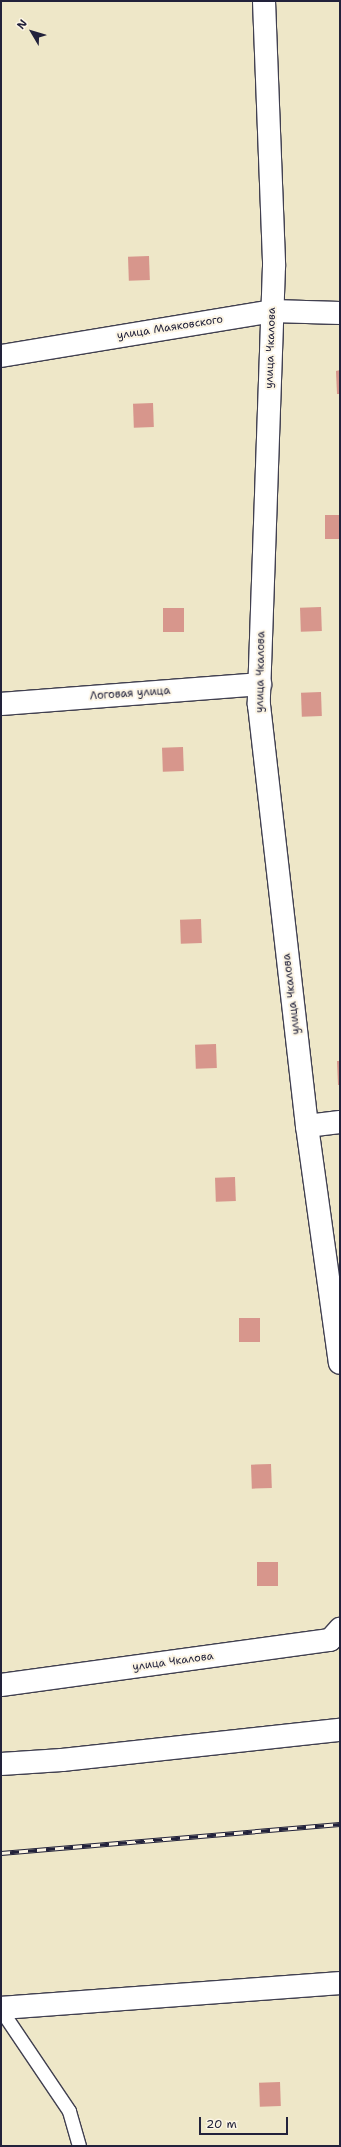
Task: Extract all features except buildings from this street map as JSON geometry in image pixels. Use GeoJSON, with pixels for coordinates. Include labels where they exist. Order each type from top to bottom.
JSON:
{"type":"FeatureCollection","features":[{"type":"Feature","properties":{"kind":"street","name":"улица Чкалова"},"geometry":{"type":"LineString","coordinates":[[264,1],[274,266],[259,705],[307,1126],[340,1363]]}},
{"type":"Feature","properties":{"kind":"street","name":"улица Маяковского"},"geometry":{"type":"LineString","coordinates":[[1,356],[272,311],[340,313]]}},
{"type":"Feature","properties":{"kind":"street","name":"Логовая улица"},"geometry":{"type":"LineString","coordinates":[[1,704],[260,684]]}},
{"type":"Feature","properties":{"kind":"street"},"geometry":{"type":"LineString","coordinates":[[307,1126],[340,1122]]}},
{"type":"Feature","properties":{"kind":"street","name":"улица Чкалова"},"geometry":{"type":"LineString","coordinates":[[1,1685],[330,1640],[340,1630]]}},
{"type":"Feature","properties":{"kind":"street"},"geometry":{"type":"LineString","coordinates":[[1,1764],[62,1760],[340,1730]]}},
{"type":"Feature","properties":{"kind":"street"},"geometry":{"type":"LineString","coordinates":[[1,2009],[340,1984]]}},
{"type":"Feature","properties":{"kind":"lane"},"geometry":{"type":"LineString","coordinates":[[1,2009],[69,2111],[79,2146]]}},
{"type":"Feature","properties":{"kind":"railway"},"geometry":{"type":"LineString","coordinates":[[1,1853],[340,1824]]}}]}
